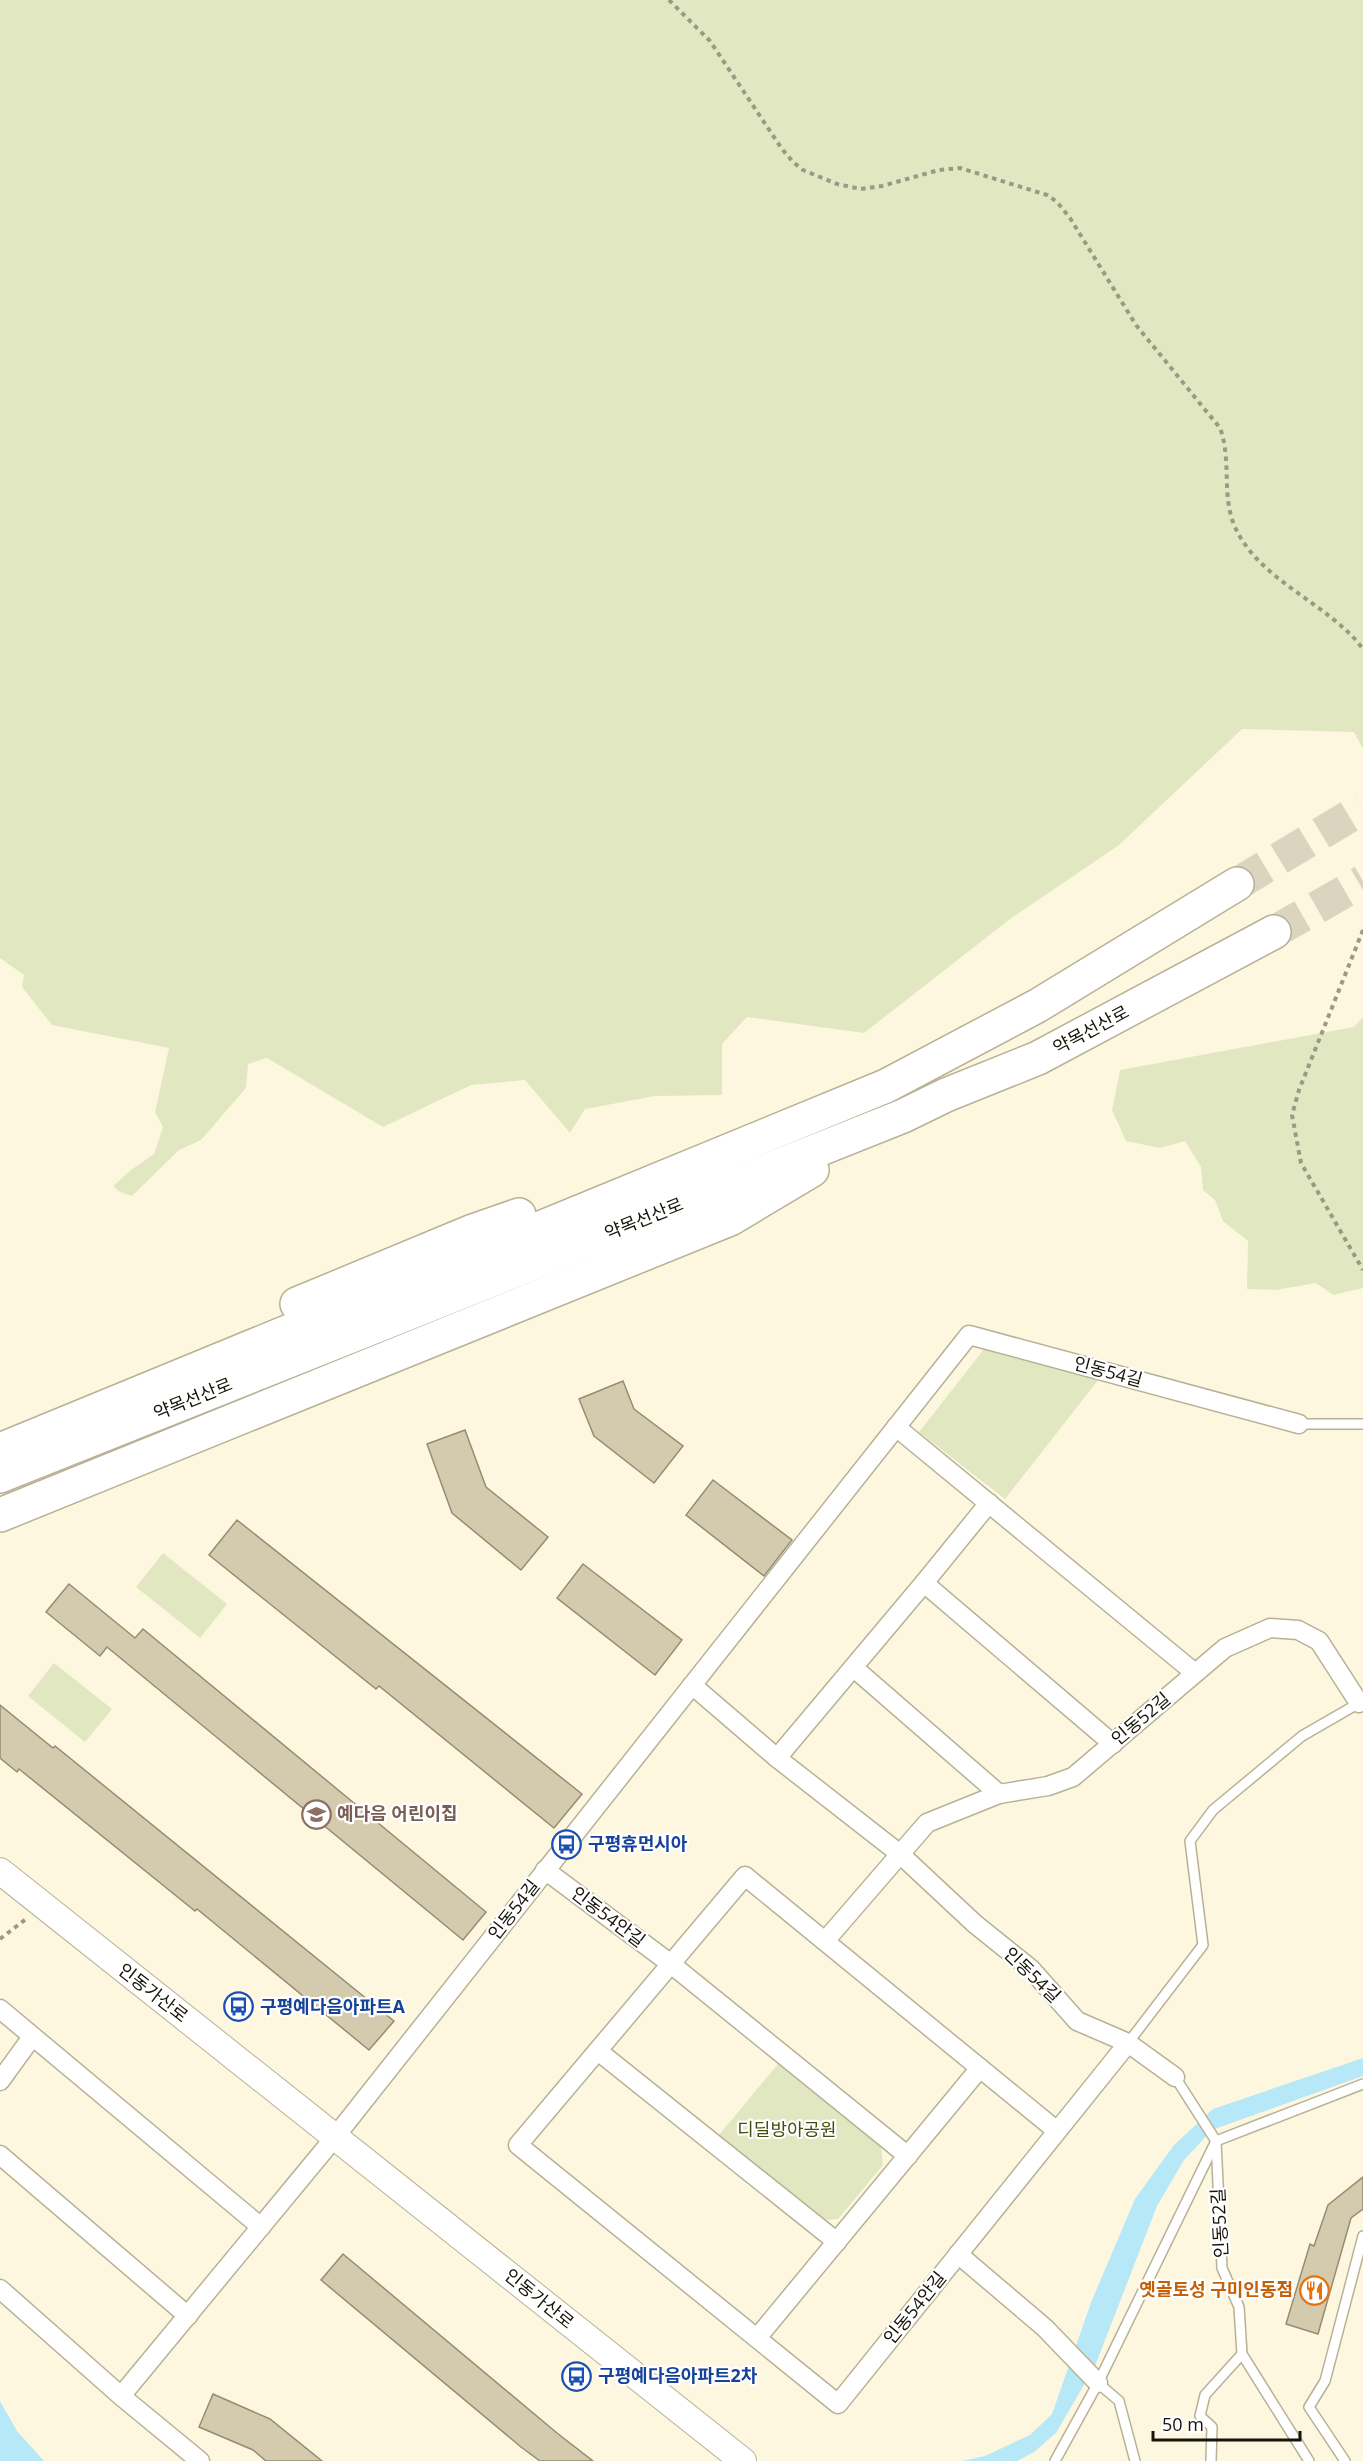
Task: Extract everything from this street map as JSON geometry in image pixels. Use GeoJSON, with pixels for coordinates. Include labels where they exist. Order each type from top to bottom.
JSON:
{"type":"FeatureCollection","features":[{"type":"Feature","properties":{"kind":"highway","name":"약목선산로"},"geometry":{"type":"LineString","coordinates":[[0,1476],[104,1421],[886,1086],[1037,1006],[1237,884]]}},
{"type":"Feature","properties":{"kind":"highway","name":"약목선산로"},"geometry":{"type":"LineString","coordinates":[[0,1450],[104,1421],[903,1116],[946,1095],[1038,1058],[1274,932]]}},
{"type":"Feature","properties":{"kind":"highway"},"geometry":{"type":"LineString","coordinates":[[0,1426],[473,1231],[886,1086]]}},
{"type":"Feature","properties":{"kind":"highway"},"geometry":{"type":"LineString","coordinates":[[0,1515],[730,1219],[903,1116]]}},
{"type":"Feature","properties":{"kind":"main road","name":"인동가산로"},"geometry":{"type":"LineString","coordinates":[[0,1871],[743,2461]]}},
{"type":"Feature","properties":{"kind":"street","name":"인동54길"},"geometry":{"type":"LineString","coordinates":[[335,2136],[969,1335],[1299,1424]]}},
{"type":"Feature","properties":{"kind":"street"},"geometry":{"type":"LineString","coordinates":[[896,1427],[1195,1673]]}},
{"type":"Feature","properties":{"kind":"street"},"geometry":{"type":"LineString","coordinates":[[777,1758],[854,1668],[988,1503]]}},
{"type":"Feature","properties":{"kind":"street"},"geometry":{"type":"LineString","coordinates":[[924,1583],[1113,1744]]}},
{"type":"Feature","properties":{"kind":"street","name":"인동52길"},"geometry":{"type":"LineString","coordinates":[[900,1854],[927,1822],[999,1794],[1048,1785],[1074,1777],[1225,1647],[1270,1628],[1298,1630],[1319,1641],[1361,1704]]}},
{"type":"Feature","properties":{"kind":"street"},"geometry":{"type":"LineString","coordinates":[[854,1668],[999,1794]]}},
{"type":"Feature","properties":{"kind":"street","name":"인동54길"},"geometry":{"type":"LineString","coordinates":[[692,1684],[777,1758],[900,1854],[975,1924],[1031,1969],[1077,2021],[1128,2043],[1175,2077]]}},
{"type":"Feature","properties":{"kind":"street"},"geometry":{"type":"LineString","coordinates":[[825,1941],[900,1854]]}},
{"type":"Feature","properties":{"kind":"street","name":"인동54안길"},"geometry":{"type":"LineString","coordinates":[[545,1870],[670,1964],[908,2156]]}},
{"type":"Feature","properties":{"kind":"street","name":"인동54안길"},"geometry":{"type":"LineString","coordinates":[[1057,2132],[745,1876],[518,2145],[838,2404],[958,2254],[1057,2132],[1128,2043]]}},
{"type":"Feature","properties":{"kind":"street"},"geometry":{"type":"LineString","coordinates":[[0,2009],[261,2227]]}},
{"type":"Feature","properties":{"kind":"street"},"geometry":{"type":"LineString","coordinates":[[0,2080],[32,2037]]}},
{"type":"Feature","properties":{"kind":"street"},"geometry":{"type":"LineString","coordinates":[[598,2051],[837,2242]]}},
{"type":"Feature","properties":{"kind":"street"},"geometry":{"type":"LineString","coordinates":[[757,2338],[980,2068]]}},
{"type":"Feature","properties":{"kind":"street"},"geometry":{"type":"LineString","coordinates":[[121,2396],[335,2136]]}},
{"type":"Feature","properties":{"kind":"street"},"geometry":{"type":"LineString","coordinates":[[0,2155],[188,2316]]}},
{"type":"Feature","properties":{"kind":"street"},"geometry":{"type":"LineString","coordinates":[[958,2254],[1045,2328],[1098,2383]]}},
{"type":"Feature","properties":{"kind":"street"},"geometry":{"type":"LineString","coordinates":[[0,2289],[121,2396],[200,2461]]}},
{"type":"Feature","properties":{"kind":"lane","name":"인동54길"},"geometry":{"type":"LineString","coordinates":[[1299,1424],[1363,1424]]}},
{"type":"Feature","properties":{"kind":"lane","name":"인동52길"},"geometry":{"type":"LineString","coordinates":[[1128,2043],[1203,1945],[1190,1841],[1213,1810],[1302,1736],[1361,1704]]}},
{"type":"Feature","properties":{"kind":"lane"},"geometry":{"type":"LineString","coordinates":[[1175,2077],[1216,2141],[1363,2084]]}},
{"type":"Feature","properties":{"kind":"lane","name":"인동52길"},"geometry":{"type":"LineString","coordinates":[[1216,2141],[1222,2268],[1239,2307],[1242,2354],[1309,2461]]}},
{"type":"Feature","properties":{"kind":"lane","name":"인동52길"},"geometry":{"type":"LineString","coordinates":[[1055,2461],[1098,2383],[1216,2141]]}},
{"type":"Feature","properties":{"kind":"lane"},"geometry":{"type":"LineString","coordinates":[[1345,2461],[1309,2407],[1325,2381],[1363,2236]]}},
{"type":"Feature","properties":{"kind":"lane"},"geometry":{"type":"LineString","coordinates":[[1211,2461],[1212,2427],[1200,2416],[1205,2395],[1242,2354]]}},
{"type":"Feature","properties":{"kind":"lane"},"geometry":{"type":"LineString","coordinates":[[1098,2383],[1119,2402],[1135,2461]]}},
{"type":"Feature","properties":{"kind":"path"},"geometry":{"type":"LineString","coordinates":[[669,0],[710,41],[782,149],[803,170],[837,184],[861,189],[882,186],[939,170],[960,168],[1035,190],[1057,202],[1070,218],[1136,325],[1220,428],[1225,448],[1229,511],[1245,546],[1363,649]]}},
{"type":"Feature","properties":{"kind":"path"},"geometry":{"type":"LineString","coordinates":[[1363,930],[1299,1090],[1292,1115],[1301,1164],[1363,1270]]}},
{"type":"Feature","properties":{"kind":"path"},"geometry":{"type":"LineString","coordinates":[[0,1939],[43,1906]]}},
{"type":"Feature","properties":{"kind":"green space"},"geometry":{"type":"Polygon","coordinates":[[[0,0],[1363,0],[1363,749],[1354,732],[1242,729],[1119,845],[1010,919],[864,1033],[747,1017],[722,1044],[722,1095],[655,1096],[585,1109],[570,1133],[525,1080],[471,1085],[383,1127],[267,1058],[248,1064],[246,1088],[201,1140],[179,1150],[132,1196],[120,1192],[113,1186],[154,1154],[163,1127],[155,1112],[169,1048],[52,1025],[22,987],[24,975],[0,958],[0,0]]]}},
{"type":"Feature","properties":{"kind":"green space"},"geometry":{"type":"Polygon","coordinates":[[[1363,1017],[1363,1288],[1333,1295],[1316,1283],[1276,1290],[1247,1289],[1248,1241],[1223,1221],[1215,1200],[1203,1190],[1201,1167],[1185,1141],[1160,1148],[1126,1141],[1112,1110],[1120,1070],[1354,1027],[1363,1017]]]}},
{"type":"Feature","properties":{"kind":"green space"},"geometry":{"type":"Polygon","coordinates":[[[985,1348],[1106,1370],[1005,1499],[919,1432],[985,1348]]]}},
{"type":"Feature","properties":{"kind":"green space"},"geometry":{"type":"Polygon","coordinates":[[[163,1553],[227,1604],[200,1638],[136,1587],[163,1553]]]}},
{"type":"Feature","properties":{"kind":"green space"},"geometry":{"type":"Polygon","coordinates":[[[54,1663],[112,1709],[85,1742],[28,1696],[54,1663]]]}},
{"type":"Feature","properties":{"kind":"green space","name":"디딜방아공원"},"geometry":{"type":"Polygon","coordinates":[[[778,2064],[881,2147],[883,2165],[838,2219],[826,2220],[719,2135],[778,2064]]]}},
{"type":"Feature","properties":{"kind":"water"},"geometry":{"type":"Polygon","coordinates":[[[1363,2058],[1363,2076],[1212,2130],[1184,2160],[1157,2206],[1095,2366],[1056,2433],[1034,2452],[1017,2461],[962,2461],[985,2456],[1030,2435],[1052,2414],[1092,2300],[1135,2199],[1174,2145],[1213,2109],[1363,2058]]]}},
{"type":"Feature","properties":{"kind":"water"},"geometry":{"type":"Polygon","coordinates":[[[0,2401],[17,2431],[44,2461],[0,2461],[0,2401]]]}},
{"type":"Feature","properties":{"kind":"building"},"geometry":{"type":"Polygon","coordinates":[[[623,1381],[634,1409],[683,1446],[654,1483],[594,1436],[579,1399],[623,1381]]]}},
{"type":"Feature","properties":{"kind":"building"},"geometry":{"type":"Polygon","coordinates":[[[465,1430],[486,1487],[548,1537],[521,1570],[452,1513],[427,1444],[465,1430]]]}},
{"type":"Feature","properties":{"kind":"building"},"geometry":{"type":"Polygon","coordinates":[[[713,1480],[792,1540],[764,1576],[686,1515],[713,1480]]]}},
{"type":"Feature","properties":{"kind":"building"},"geometry":{"type":"Polygon","coordinates":[[[237,1520],[582,1794],[554,1828],[379,1686],[376,1689],[209,1555],[237,1520]]]}},
{"type":"Feature","properties":{"kind":"building"},"geometry":{"type":"Polygon","coordinates":[[[583,1564],[682,1640],[655,1675],[557,1598],[583,1564]]]}},
{"type":"Feature","properties":{"kind":"building"},"geometry":{"type":"Polygon","coordinates":[[[69,1584],[135,1638],[143,1629],[486,1912],[463,1940],[107,1647],[100,1656],[46,1612],[69,1584]]]}},
{"type":"Feature","properties":{"kind":"building"},"geometry":{"type":"Polygon","coordinates":[[[0,1705],[53,1748],[55,1746],[394,2021],[369,2050],[197,1909],[195,1911],[19,1769],[17,1772],[0,1758],[0,1705]]]}},
{"type":"Feature","properties":{"kind":"building","name":"옛골토성 구미인동점"},"geometry":{"type":"Polygon","coordinates":[[[1363,2177],[1363,2209],[1351,2218],[1318,2334],[1286,2324],[1310,2244],[1314,2246],[1328,2205],[1363,2177]]]}},
{"type":"Feature","properties":{"kind":"building"},"geometry":{"type":"Polygon","coordinates":[[[343,2254],[593,2461],[540,2461],[521,2447],[321,2280],[343,2254]]]}},
{"type":"Feature","properties":{"kind":"building"},"geometry":{"type":"Polygon","coordinates":[[[213,2394],[270,2419],[322,2461],[266,2461],[253,2450],[199,2427],[213,2394]]]}},
{"type":"Feature","properties":{"kind":"tunnel"},"geometry":{"type":"LineString","coordinates":[[1237,884],[1363,808]]}},
{"type":"Feature","properties":{"kind":"tunnel"},"geometry":{"type":"LineString","coordinates":[[1274,932],[1363,881]]}},
{"type":"Feature","properties":{"kind":"place","name":"예다음 어린이집"},"geometry":{"type":"Point","coordinates":[316,1814]}},
{"type":"Feature","properties":{"kind":"place","name":"구평휴먼시아"},"geometry":{"type":"Point","coordinates":[567,1844]}},
{"type":"Feature","properties":{"kind":"place","name":"구평예다음아파트A"},"geometry":{"type":"Point","coordinates":[239,2007]}},
{"type":"Feature","properties":{"kind":"place","name":"옛골토성 구미인동점"},"geometry":{"type":"Point","coordinates":[1314,2290]}},
{"type":"Feature","properties":{"kind":"place","name":"구평예다음아파트2차"},"geometry":{"type":"Point","coordinates":[577,2376]}}]}
